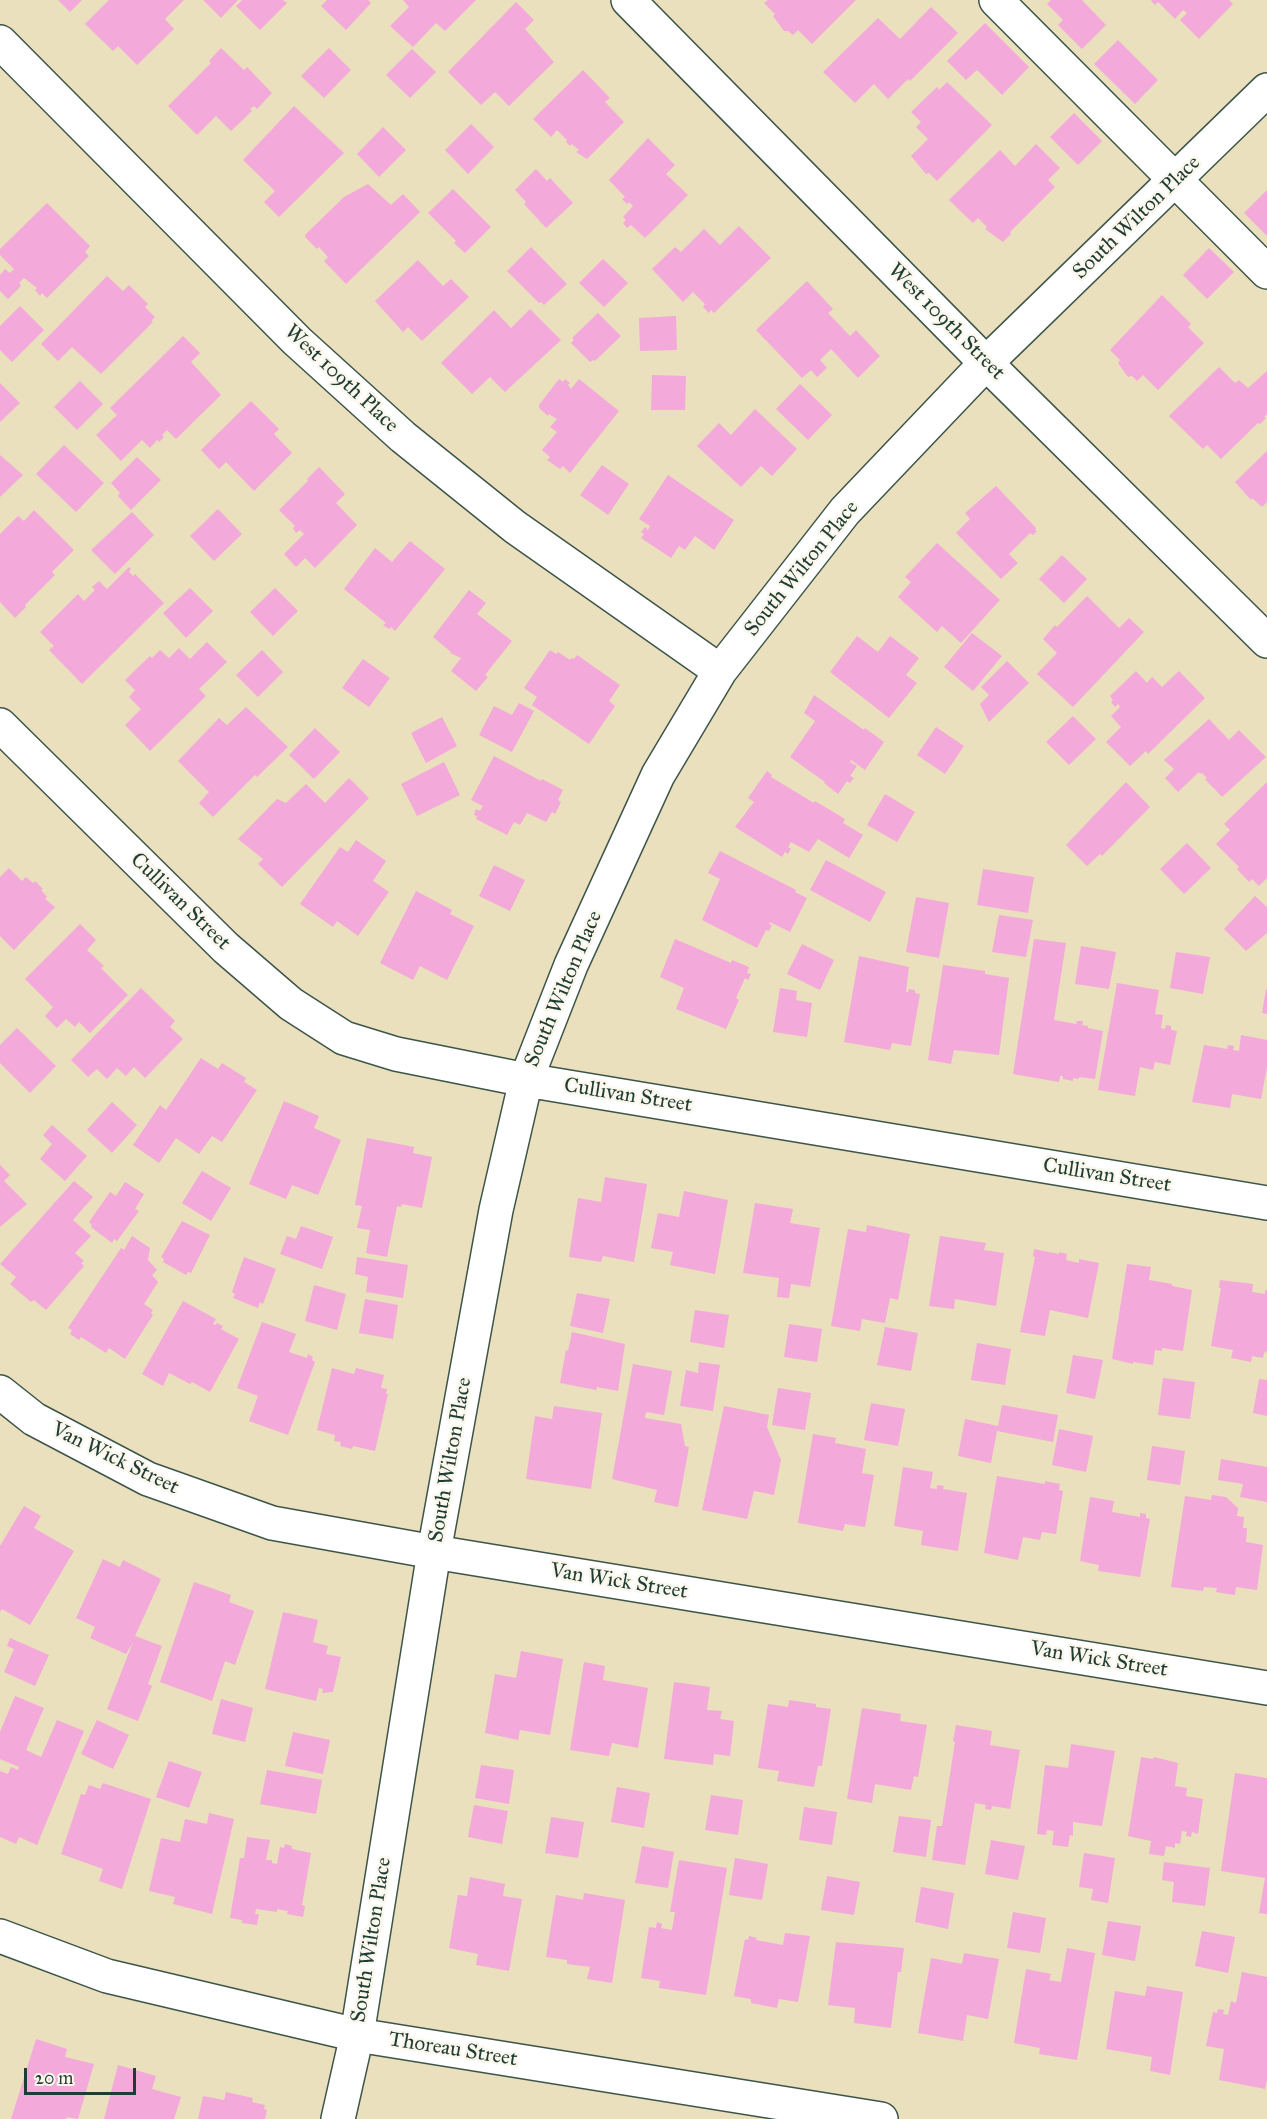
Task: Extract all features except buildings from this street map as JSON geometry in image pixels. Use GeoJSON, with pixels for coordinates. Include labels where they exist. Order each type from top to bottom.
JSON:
{"type":"FeatureCollection","features":[{"type":"Feature","properties":{"kind":"street","name":"West 109th Street"},"geometry":{"type":"LineString","coordinates":[[628,0],[986,363],[1267,641]]}},
{"type":"Feature","properties":{"kind":"street"},"geometry":{"type":"LineString","coordinates":[[996,0],[1267,272]]}},
{"type":"Feature","properties":{"kind":"street","name":"West 109th Place"},"geometry":{"type":"LineString","coordinates":[[0,42],[297,341],[403,437],[515,527],[720,672]]}},
{"type":"Feature","properties":{"kind":"street","name":"South Wilton Place"},"geometry":{"type":"LineString","coordinates":[[338,2119],[357,2035],[434,1552],[496,1210],[526,1080],[571,965],[658,775],[720,672],[845,511],[986,363],[1267,90]]}},
{"type":"Feature","properties":{"kind":"street","name":"Cullivan Street"},"geometry":{"type":"LineString","coordinates":[[0,725],[226,948],[291,1004],[344,1038],[396,1054],[526,1080],[1267,1203]]}},
{"type":"Feature","properties":{"kind":"street","name":"Van Wick Street"},"geometry":{"type":"LineString","coordinates":[[0,1392],[34,1419],[148,1479],[273,1523],[434,1552],[1267,1688]]}},
{"type":"Feature","properties":{"kind":"street","name":"Thoreau Street"},"geometry":{"type":"LineString","coordinates":[[0,1936],[107,1976],[357,2035],[881,2119]]}}]}
